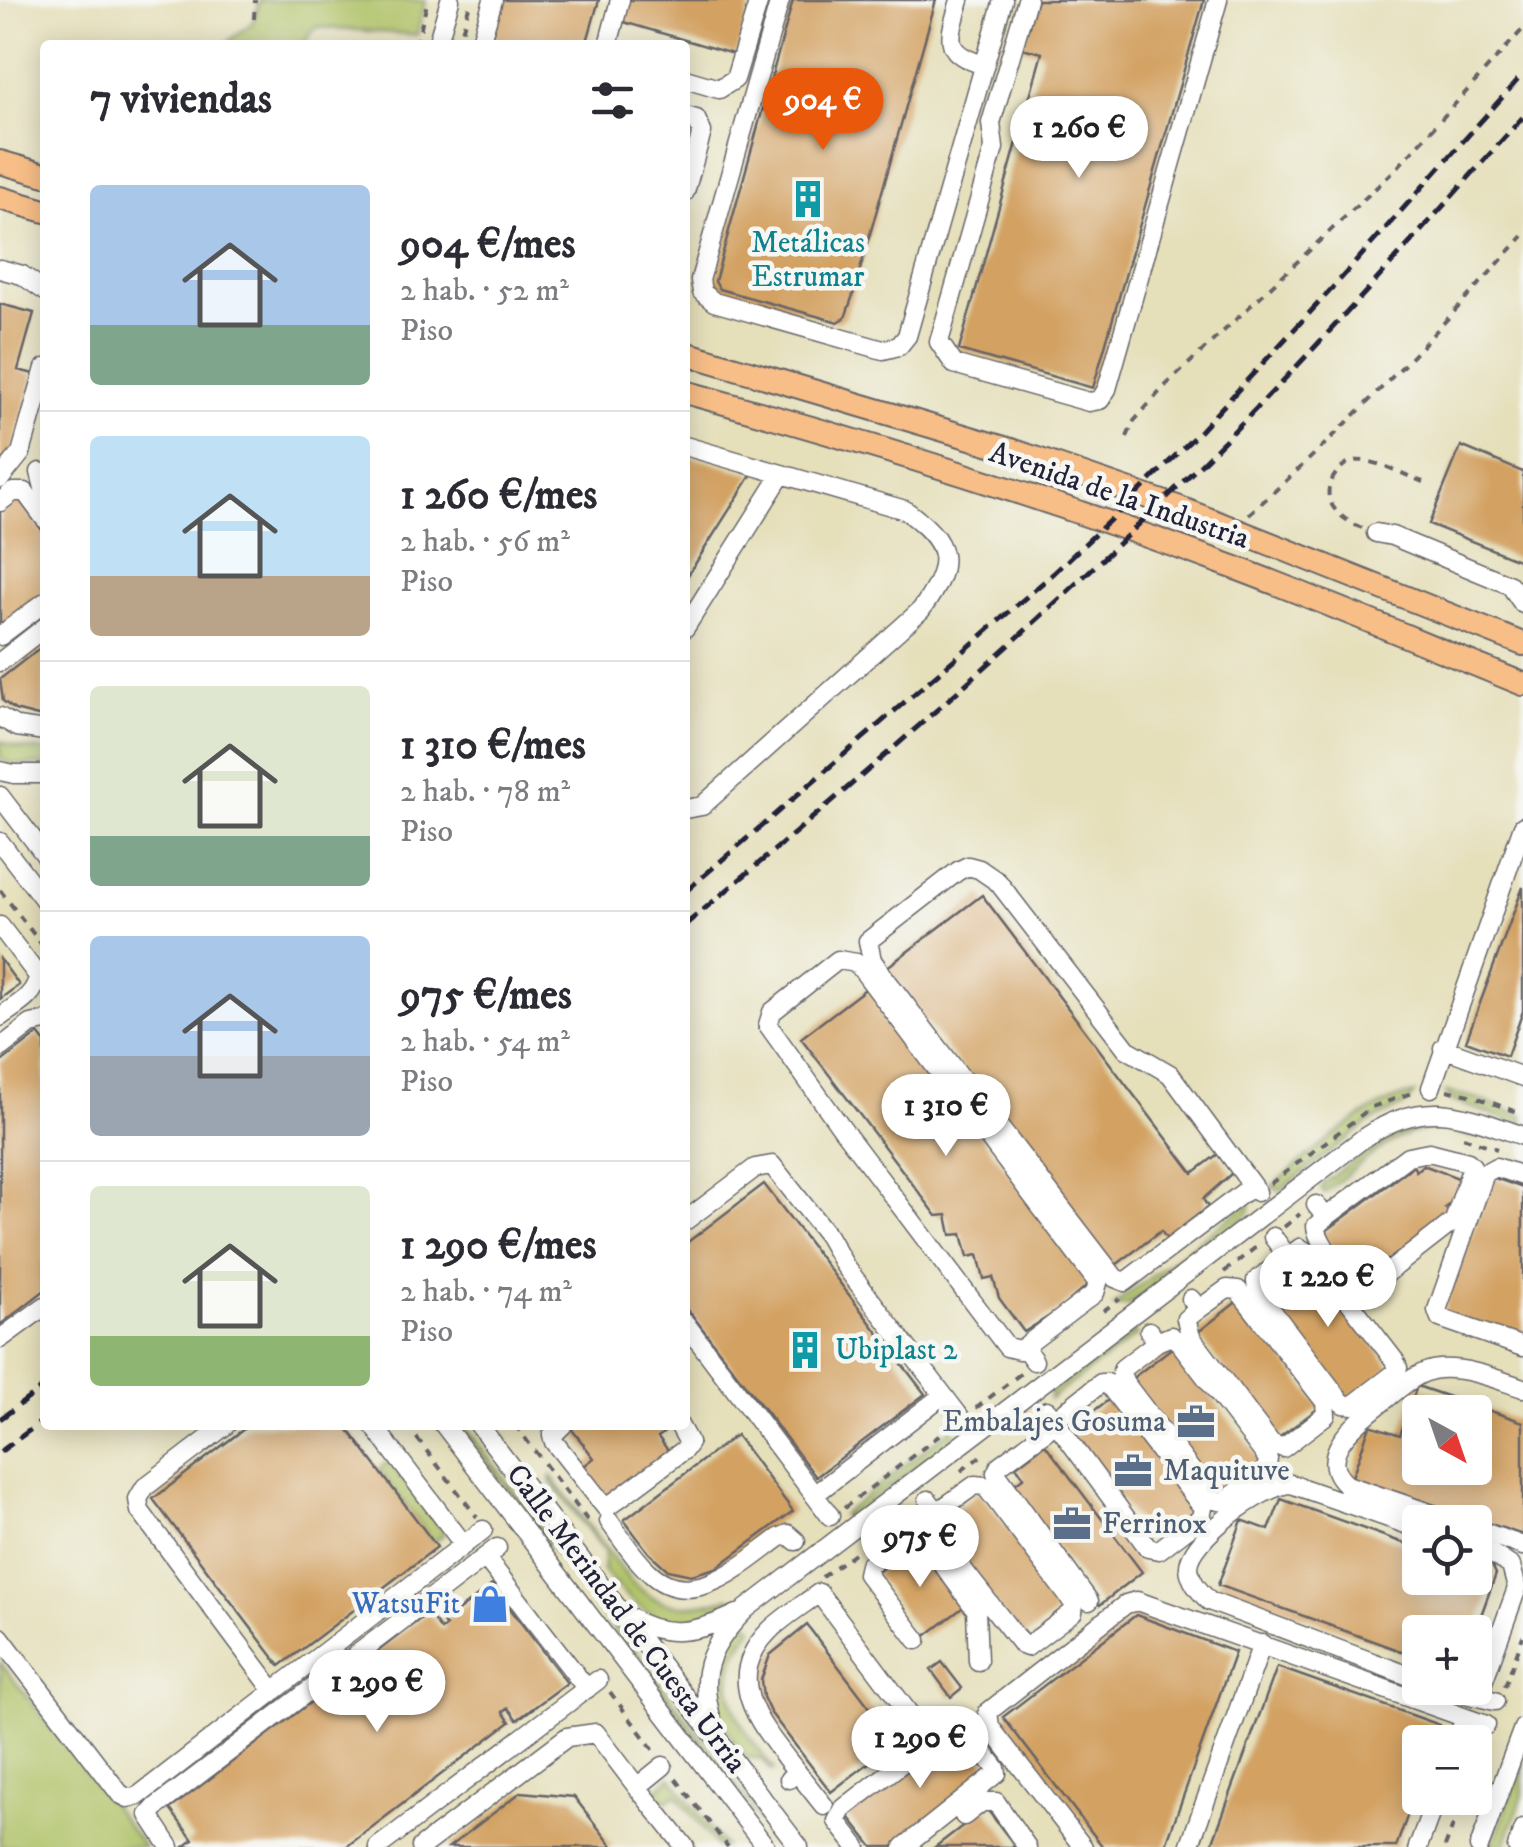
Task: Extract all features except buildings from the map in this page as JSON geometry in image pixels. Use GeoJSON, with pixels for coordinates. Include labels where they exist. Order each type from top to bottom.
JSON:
{"type":"FeatureCollection","features":[{"type":"Feature","properties":{"kind":"main road"},"geometry":{"type":"LineString","coordinates":[[0,162],[40,174]]}},
{"type":"Feature","properties":{"kind":"main road"},"geometry":{"type":"LineString","coordinates":[[0,198],[40,210]]}},
{"type":"Feature","properties":{"kind":"main road","name":"Avenida de la Industria"},"geometry":{"type":"LineString","coordinates":[[690,355],[1012,450],[1234,527],[1522,640]]}},
{"type":"Feature","properties":{"kind":"main road","name":"Avenida de la Industria"},"geometry":{"type":"LineString","coordinates":[[690,394],[1048,502],[1246,572],[1523,684]]}},
{"type":"Feature","properties":{"kind":"street"},"geometry":{"type":"LineString","coordinates":[[438,40],[450,0]]}},
{"type":"Feature","properties":{"kind":"street"},"geometry":{"type":"LineString","coordinates":[[484,40],[493,0]]}},
{"type":"Feature","properties":{"kind":"street"},"geometry":{"type":"LineString","coordinates":[[609,40],[620,0]]}},
{"type":"Feature","properties":{"kind":"street"},"geometry":{"type":"LineString","coordinates":[[690,81],[719,89],[735,79],[759,0]]}},
{"type":"Feature","properties":{"kind":"street"},"geometry":{"type":"LineString","coordinates":[[780,0],[700,280],[702,292],[714,302],[884,350],[899,346],[908,336],[1003,0]]}},
{"type":"Feature","properties":{"kind":"street"},"geometry":{"type":"LineString","coordinates":[[960,0],[950,39],[953,50],[984,65]]}},
{"type":"Feature","properties":{"kind":"street"},"geometry":{"type":"LineString","coordinates":[[1027,0],[991,123],[994,148],[939,342],[954,364],[1089,402],[1100,400],[1107,390],[1218,0]]}},
{"type":"Feature","properties":{"kind":"street"},"geometry":{"type":"LineString","coordinates":[[690,118],[696,120],[702,132],[690,174]]}},
{"type":"Feature","properties":{"kind":"street"},"geometry":{"type":"LineString","coordinates":[[0,268],[22,275],[40,288]]}},
{"type":"Feature","properties":{"kind":"street"},"geometry":{"type":"LineString","coordinates":[[0,479],[21,453],[40,386]]}},
{"type":"Feature","properties":{"kind":"street"},"geometry":{"type":"LineString","coordinates":[[690,447],[905,510],[940,540],[944,557],[941,576],[921,610],[702,806],[690,808]]}},
{"type":"Feature","properties":{"kind":"street"},"geometry":{"type":"LineString","coordinates":[[690,620],[782,474]]}},
{"type":"Feature","properties":{"kind":"street"},"geometry":{"type":"LineString","coordinates":[[0,502],[19,490],[40,512]]}},
{"type":"Feature","properties":{"kind":"street"},"geometry":{"type":"LineString","coordinates":[[1376,533],[1510,585],[1523,604]]}},
{"type":"Feature","properties":{"kind":"street"},"geometry":{"type":"LineString","coordinates":[[0,636],[40,606]]}},
{"type":"Feature","properties":{"kind":"street"},"geometry":{"type":"LineString","coordinates":[[0,662],[40,631]]}},
{"type":"Feature","properties":{"kind":"street"},"geometry":{"type":"LineString","coordinates":[[0,717],[18,727],[40,729]]}},
{"type":"Feature","properties":{"kind":"street"},"geometry":{"type":"LineString","coordinates":[[0,771],[40,774]]}},
{"type":"Feature","properties":{"kind":"street"},"geometry":{"type":"LineString","coordinates":[[0,796],[40,848]]}},
{"type":"Feature","properties":{"kind":"street"},"geometry":{"type":"LineString","coordinates":[[1431,1088],[1523,826]]}},
{"type":"Feature","properties":{"kind":"street"},"geometry":{"type":"LineString","coordinates":[[0,842],[40,894]]}},
{"type":"Feature","properties":{"kind":"street"},"geometry":{"type":"LineString","coordinates":[[968,866],[979,869],[998,882],[1127,1049],[1170,1074],[1255,1189],[1125,1282],[1115,1278],[881,973],[872,960],[868,940],[958,871],[968,866]]}},
{"type":"Feature","properties":{"kind":"street"},"geometry":{"type":"LineString","coordinates":[[0,926],[40,971]]}},
{"type":"Feature","properties":{"kind":"street"},"geometry":{"type":"LineString","coordinates":[[838,960],[856,963],[1095,1278],[1100,1300],[1029,1354],[1007,1347],[768,1025],[772,1012],[838,960]]}},
{"type":"Feature","properties":{"kind":"street"},"geometry":{"type":"LineString","coordinates":[[0,1017],[28,996],[40,978]]}},
{"type":"Feature","properties":{"kind":"street"},"geometry":{"type":"LineString","coordinates":[[0,1048],[40,1021]]}},
{"type":"Feature","properties":{"kind":"street"},"geometry":{"type":"LineString","coordinates":[[1443,1048],[1523,1077]]}},
{"type":"Feature","properties":{"kind":"street"},"geometry":{"type":"LineString","coordinates":[[621,1612],[644,1626],[678,1632],[709,1627],[746,1609],[1377,1129],[1406,1115],[1437,1112],[1468,1116],[1523,1136]]}},
{"type":"Feature","properties":{"kind":"street"},"geometry":{"type":"LineString","coordinates":[[1472,1166],[1430,1152],[1408,1156],[1321,1211],[1317,1238],[1354,1286],[1365,1290],[1454,1221],[1481,1146]]}},
{"type":"Feature","properties":{"kind":"street"},"geometry":{"type":"LineString","coordinates":[[690,1217],[755,1168],[772,1164],[828,1236],[844,1266],[960,1417]]}},
{"type":"Feature","properties":{"kind":"street"},"geometry":{"type":"LineString","coordinates":[[1523,1176],[1496,1167],[1485,1173],[1437,1310],[1440,1318],[1523,1347]]}},
{"type":"Feature","properties":{"kind":"street"},"geometry":{"type":"LineString","coordinates":[[1273,1237],[1288,1257]]}},
{"type":"Feature","properties":{"kind":"street"},"geometry":{"type":"LineString","coordinates":[[1300,1248],[1314,1256],[1396,1360],[1398,1368],[1394,1373],[1353,1405],[1342,1404],[1258,1290],[1256,1280],[1288,1257],[1300,1248]]}},
{"type":"Feature","properties":{"kind":"street"},"geometry":{"type":"LineString","coordinates":[[1227,1288],[1238,1290],[1325,1402],[1326,1416],[1284,1448],[1271,1444],[1191,1337],[1186,1319],[1195,1304],[1227,1288]]}},
{"type":"Feature","properties":{"kind":"street"},"geometry":{"type":"LineString","coordinates":[[0,1340],[40,1310]]}},
{"type":"Feature","properties":{"kind":"street"},"geometry":{"type":"LineString","coordinates":[[690,1331],[830,1516]]}},
{"type":"Feature","properties":{"kind":"street"},"geometry":{"type":"LineString","coordinates":[[1153,1336],[1171,1336],[1179,1342],[1268,1459],[1266,1470],[1224,1502],[1214,1500],[1121,1374],[1122,1368],[1153,1336]]}},
{"type":"Feature","properties":{"kind":"street"},"geometry":{"type":"LineString","coordinates":[[1406,1505],[1348,1485],[1338,1477],[1334,1467],[1340,1440],[1354,1424],[1412,1379],[1436,1368],[1478,1373],[1523,1388]]}},
{"type":"Feature","properties":{"kind":"street"},"geometry":{"type":"LineString","coordinates":[[1049,1420],[1148,1548],[1159,1550],[1201,1518],[1203,1508],[1107,1383],[1101,1383],[1049,1420],[995,1459],[998,1479],[1089,1601]]}},
{"type":"Feature","properties":{"kind":"street"},"geometry":{"type":"LineString","coordinates":[[814,1494],[943,1396]]}},
{"type":"Feature","properties":{"kind":"street"},"geometry":{"type":"LineString","coordinates":[[219,1430],[145,1487],[138,1498],[140,1511],[274,1690]]}},
{"type":"Feature","properties":{"kind":"street"},"geometry":{"type":"LineString","coordinates":[[377,1430],[464,1544]]}},
{"type":"Feature","properties":{"kind":"street","name":"Calle Merindad de Cuesta Urria"},"geometry":{"type":"LineString","coordinates":[[448,1430],[766,1847]]}},
{"type":"Feature","properties":{"kind":"street","name":"Calle Merindad de Cuesta Urria"},"geometry":{"type":"LineString","coordinates":[[482,1430],[800,1847]]}},
{"type":"Feature","properties":{"kind":"street"},"geometry":{"type":"LineString","coordinates":[[558,1430],[552,1436],[557,1461],[606,1508],[684,1450],[689,1442],[682,1430]]}},
{"type":"Feature","properties":{"kind":"street"},"geometry":{"type":"LineString","coordinates":[[1402,1523],[1291,1484],[1280,1484],[1258,1495],[1200,1542],[1191,1555],[1189,1570],[1195,1586],[1208,1601],[1402,1673]]}},
{"type":"Feature","properties":{"kind":"street"},"geometry":{"type":"LineString","coordinates":[[975,1485],[985,1486],[1074,1604],[1072,1612],[1027,1647],[1022,1645],[933,1530],[933,1506],[975,1485]]}},
{"type":"Feature","properties":{"kind":"street"},"geometry":{"type":"LineString","coordinates":[[609,1522],[648,1571],[676,1587],[702,1586],[725,1578],[788,1534],[796,1542]]}},
{"type":"Feature","properties":{"kind":"street"},"geometry":{"type":"LineString","coordinates":[[0,1637],[120,1794],[128,1798],[138,1796],[484,1530]]}},
{"type":"Feature","properties":{"kind":"street"},"geometry":{"type":"LineString","coordinates":[[917,1640],[866,1574],[868,1565],[896,1534],[917,1532],[970,1600],[978,1623],[978,1661]]}},
{"type":"Feature","properties":{"kind":"street"},"geometry":{"type":"LineString","coordinates":[[1492,1535],[1523,1546]]}},
{"type":"Feature","properties":{"kind":"street"},"geometry":{"type":"LineString","coordinates":[[170,1847],[152,1824],[149,1815],[156,1807],[491,1552],[592,1685],[378,1847]]}},
{"type":"Feature","properties":{"kind":"street"},"geometry":{"type":"LineString","coordinates":[[1492,1554],[1511,1566],[1517,1588],[1492,1657]]}},
{"type":"Feature","properties":{"kind":"street"},"geometry":{"type":"LineString","coordinates":[[824,1806],[793,1776],[753,1713],[747,1681],[750,1662],[770,1630],[816,1590],[919,1727]]}},
{"type":"Feature","properties":{"kind":"street"},"geometry":{"type":"LineString","coordinates":[[1082,1847],[990,1727],[988,1712],[1126,1604],[1137,1600],[1486,1725]]}},
{"type":"Feature","properties":{"kind":"street"},"geometry":{"type":"LineString","coordinates":[[720,1743],[707,1707],[705,1673],[715,1645],[746,1609]]}},
{"type":"Feature","properties":{"kind":"street"},"geometry":{"type":"LineString","coordinates":[[1188,1847],[1262,1644]]}},
{"type":"Feature","properties":{"kind":"street"},"geometry":{"type":"LineString","coordinates":[[1462,1725],[1465,1718]]}},
{"type":"Feature","properties":{"kind":"street"},"geometry":{"type":"LineString","coordinates":[[857,1847],[837,1820],[844,1808],[960,1722],[997,1774],[904,1847]]}},
{"type":"Feature","properties":{"kind":"street"},"geometry":{"type":"LineString","coordinates":[[1480,1847],[1523,1728]]}},
{"type":"Feature","properties":{"kind":"street"},"geometry":{"type":"LineString","coordinates":[[421,1847],[567,1738],[596,1733],[685,1847]]}},
{"type":"Feature","properties":{"kind":"street"},"geometry":{"type":"LineString","coordinates":[[637,1787],[663,1766]]}},
{"type":"Feature","properties":{"kind":"street"},"geometry":{"type":"LineString","coordinates":[[924,1847],[982,1802],[990,1801],[996,1802],[1028,1847]]}},
{"type":"Feature","properties":{"kind":"street"},"geometry":{"type":"LineString","coordinates":[[1418,1847],[1430,1815]]}},
{"type":"Feature","properties":{"kind":"street"},"geometry":{"type":"LineString","coordinates":[[1516,1847],[1523,1829]]}},
{"type":"Feature","properties":{"kind":"path"},"geometry":{"type":"LineString","coordinates":[[254,19],[256,0]]}},
{"type":"Feature","properties":{"kind":"path"},"geometry":{"type":"LineString","coordinates":[[417,40],[428,0]]}},
{"type":"Feature","properties":{"kind":"path"},"geometry":{"type":"LineString","coordinates":[[459,40],[471,0]]}},
{"type":"Feature","properties":{"kind":"path"},"geometry":{"type":"LineString","coordinates":[[1126,437],[1134,421],[1163,388],[1397,168],[1523,29]]}},
{"type":"Feature","properties":{"kind":"path"},"geometry":{"type":"LineString","coordinates":[[1234,527],[1299,470],[1434,336],[1523,236]]}},
{"type":"Feature","properties":{"kind":"path"},"geometry":{"type":"LineString","coordinates":[[1376,533],[1337,514],[1328,491],[1339,470],[1364,460],[1422,482]]}},
{"type":"Feature","properties":{"kind":"path"},"geometry":{"type":"LineString","coordinates":[[0,890],[40,943]]}},
{"type":"Feature","properties":{"kind":"path"},"geometry":{"type":"LineString","coordinates":[[1444,1847],[1456,1815]]}},
{"type":"Feature","properties":{"kind":"green space"},"geometry":{"type":"Polygon","coordinates":[[[260,0],[426,0],[417,35],[316,27],[307,40],[230,40],[253,22],[260,0]]]}},
{"type":"Feature","properties":{"kind":"green space"},"geometry":{"type":"Polygon","coordinates":[[[0,741],[40,750],[40,765],[12,764],[0,759],[0,741]]]}},
{"type":"Feature","properties":{"kind":"green space"},"geometry":{"type":"Polygon","coordinates":[[[1446,1092],[1523,1116],[1523,1125],[1450,1100],[1446,1092]]]}},
{"type":"Feature","properties":{"kind":"green space"},"geometry":{"type":"Polygon","coordinates":[[[1415,1094],[1407,1104],[1371,1121],[1280,1190],[1271,1187],[1358,1119],[1396,1099],[1415,1094]]]}},
{"type":"Feature","properties":{"kind":"green space"},"geometry":{"type":"Polygon","coordinates":[[[1424,1122],[1471,1128],[1475,1137],[1438,1129],[1407,1135],[1377,1151],[1324,1193],[1321,1189],[1384,1138],[1424,1122]]]}},
{"type":"Feature","properties":{"kind":"green space"},"geometry":{"type":"Polygon","coordinates":[[[1249,1203],[1246,1216],[1127,1306],[1114,1305],[1249,1203]]]}},
{"type":"Feature","properties":{"kind":"green space"},"geometry":{"type":"Polygon","coordinates":[[[1132,1331],[1137,1335],[1050,1399],[1050,1391],[1132,1331]]]}},
{"type":"Feature","properties":{"kind":"green space"},"geometry":{"type":"Polygon","coordinates":[[[952,1428],[951,1440],[849,1517],[842,1515],[952,1428]]]}},
{"type":"Feature","properties":{"kind":"green space"},"geometry":{"type":"Polygon","coordinates":[[[462,1430],[468,1430],[785,1847],[779,1847],[462,1430]]]}},
{"type":"Feature","properties":{"kind":"green space"},"geometry":{"type":"Polygon","coordinates":[[[390,1460],[445,1533],[434,1542],[379,1469],[390,1460]]]}},
{"type":"Feature","properties":{"kind":"green space"},"geometry":{"type":"Polygon","coordinates":[[[551,1476],[639,1589],[663,1602],[689,1605],[730,1597],[735,1604],[697,1623],[662,1619],[646,1611],[603,1570],[605,1552],[550,1480],[551,1476]]]}},
{"type":"Feature","properties":{"kind":"green space"},"geometry":{"type":"Polygon","coordinates":[[[747,1621],[753,1628],[732,1667],[732,1702],[749,1736],[774,1770],[771,1771],[761,1759],[745,1757],[723,1722],[713,1687],[720,1654],[747,1621]]]}},
{"type":"Feature","properties":{"kind":"green space"},"geometry":{"type":"Polygon","coordinates":[[[0,1662],[144,1847],[0,1847],[0,1662]]]}},
{"type":"Feature","properties":{"kind":"green space"},"geometry":{"type":"Polygon","coordinates":[[[1523,1762],[1523,1795],[1504,1847],[1492,1847],[1523,1762]]]}},
{"type":"Feature","properties":{"kind":"green space"},"geometry":{"type":"Polygon","coordinates":[[[671,1777],[724,1847],[717,1847],[676,1794],[665,1802],[655,1791],[671,1777]]]}},
{"type":"Feature","properties":{"kind":"railway"},"geometry":{"type":"LineString","coordinates":[[690,888],[1054,573],[1128,503],[1327,294],[1523,74]]}},
{"type":"Feature","properties":{"kind":"railway"},"geometry":{"type":"LineString","coordinates":[[690,921],[955,694],[1151,512],[1294,369],[1523,117]]}},
{"type":"Feature","properties":{"kind":"railway"},"geometry":{"type":"LineString","coordinates":[[0,1419],[40,1390]]}},
{"type":"Feature","properties":{"kind":"railway"},"geometry":{"type":"LineString","coordinates":[[0,1452],[40,1423]]}},
{"type":"Feature","properties":{"kind":"place","name":"Metálicas Estrumar"},"geometry":{"type":"Point","coordinates":[808,199]}},
{"type":"Feature","properties":{"kind":"place","name":"Ubiplast 2"},"geometry":{"type":"Point","coordinates":[805,1350]}},
{"type":"Feature","properties":{"kind":"place","name":"Embalajes Gosuma"},"geometry":{"type":"Point","coordinates":[1196,1422]}},
{"type":"Feature","properties":{"kind":"place","name":"Maquituve"},"geometry":{"type":"Point","coordinates":[1133,1471]}},
{"type":"Feature","properties":{"kind":"place","name":"Ferrinox"},"geometry":{"type":"Point","coordinates":[1072,1524]}},
{"type":"Feature","properties":{"kind":"place","name":"WatsuFit"},"geometry":{"type":"Point","coordinates":[490,1604]}}]}
